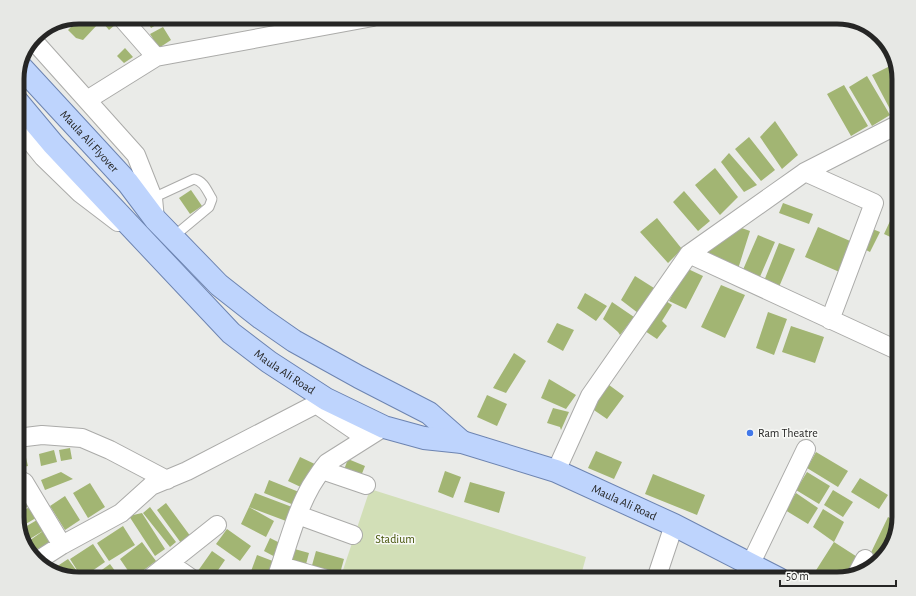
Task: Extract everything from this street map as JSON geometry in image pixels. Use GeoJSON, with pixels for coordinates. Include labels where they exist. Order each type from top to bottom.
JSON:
{"type":"FeatureCollection","features":[{"type":"Feature","properties":{"kind":"main road","name":"Maula Ali Flyover"},"geometry":{"type":"LineString","coordinates":[[25,70],[128,183],[154,209]]}},
{"type":"Feature","properties":{"kind":"main road"},"geometry":{"type":"LineString","coordinates":[[24,110],[53,144],[145,241]]}},
{"type":"Feature","properties":{"kind":"main road","name":"Maula Ali Road"},"geometry":{"type":"LineString","coordinates":[[154,209],[174,237],[219,285],[261,318],[294,341],[359,377],[430,413],[462,442]]}},
{"type":"Feature","properties":{"kind":"main road","name":"Maula Ali Road"},"geometry":{"type":"LineString","coordinates":[[145,241],[177,277],[231,333],[321,401],[375,433],[462,442],[556,470],[674,525],[767,572]]}},
{"type":"Feature","properties":{"kind":"main road"},"geometry":{"type":"LineString","coordinates":[[177,277],[194,259]]}},
{"type":"Feature","properties":{"kind":"main road"},"geometry":{"type":"LineString","coordinates":[[278,368],[294,341]]}},
{"type":"Feature","properties":{"kind":"street"},"geometry":{"type":"LineString","coordinates":[[127,24],[156,57]]}},
{"type":"Feature","properties":{"kind":"street"},"geometry":{"type":"LineString","coordinates":[[87,100],[156,57],[335,24]]}},
{"type":"Feature","properties":{"kind":"street"},"geometry":{"type":"LineString","coordinates":[[37,44],[136,155],[154,209]]}},
{"type":"Feature","properties":{"kind":"street"},"geometry":{"type":"LineString","coordinates":[[556,470],[590,396],[689,254],[805,172],[892,128]]}},
{"type":"Feature","properties":{"kind":"street"},"geometry":{"type":"LineString","coordinates":[[24,134],[43,157],[80,193],[145,241]]}},
{"type":"Feature","properties":{"kind":"street"},"geometry":{"type":"LineString","coordinates":[[805,172],[874,203],[830,320]]}},
{"type":"Feature","properties":{"kind":"street"},"geometry":{"type":"LineString","coordinates":[[689,254],[892,348]]}},
{"type":"Feature","properties":{"kind":"street"},"geometry":{"type":"LineString","coordinates":[[42,558],[62,545],[121,513],[130,504],[159,483],[187,471],[321,401]]}},
{"type":"Feature","properties":{"kind":"street"},"geometry":{"type":"LineString","coordinates":[[278,572],[298,515],[311,486],[322,470],[327,463],[375,433]]}},
{"type":"Feature","properties":{"kind":"street"},"geometry":{"type":"LineString","coordinates":[[24,437],[42,435],[82,438],[110,450],[159,483]]}},
{"type":"Feature","properties":{"kind":"street"},"geometry":{"type":"LineString","coordinates":[[751,563],[806,449]]}},
{"type":"Feature","properties":{"kind":"street"},"geometry":{"type":"LineString","coordinates":[[322,470],[366,484]]}},
{"type":"Feature","properties":{"kind":"street"},"geometry":{"type":"LineString","coordinates":[[24,482],[62,545]]}},
{"type":"Feature","properties":{"kind":"street"},"geometry":{"type":"LineString","coordinates":[[298,515],[353,536]]}},
{"type":"Feature","properties":{"kind":"street"},"geometry":{"type":"LineString","coordinates":[[158,572],[217,525]]}},
{"type":"Feature","properties":{"kind":"street"},"geometry":{"type":"LineString","coordinates":[[658,572],[674,525]]}},
{"type":"Feature","properties":{"kind":"street"},"geometry":{"type":"LineString","coordinates":[[169,563],[182,572]]}},
{"type":"Feature","properties":{"kind":"lane"},"geometry":{"type":"LineString","coordinates":[[154,209],[194,179],[199,180],[203,184],[212,199],[209,207],[174,237]]}},
{"type":"Feature","properties":{"kind":"green space","name":"Stadium"},"geometry":{"type":"Polygon","coordinates":[[[370,489],[586,557],[582,572],[342,572],[370,489]]]}},
{"type":"Feature","properties":{"kind":"building"},"geometry":{"type":"Polygon","coordinates":[[[74,24],[98,24],[83,40],[76,38],[68,30],[74,24]]]}},
{"type":"Feature","properties":{"kind":"building"},"geometry":{"type":"Polygon","coordinates":[[[104,24],[116,24],[109,30],[104,24]]]}},
{"type":"Feature","properties":{"kind":"building"},"geometry":{"type":"Polygon","coordinates":[[[149,24],[158,24],[151,28],[149,24]]]}},
{"type":"Feature","properties":{"kind":"building"},"geometry":{"type":"Polygon","coordinates":[[[163,27],[171,40],[159,48],[150,34],[163,27]]]}},
{"type":"Feature","properties":{"kind":"building"},"geometry":{"type":"Polygon","coordinates":[[[125,48],[133,57],[124,63],[117,56],[125,48]]]}},
{"type":"Feature","properties":{"kind":"building"},"geometry":{"type":"Polygon","coordinates":[[[890,66],[891,67],[892,72],[892,113],[872,75],[890,66]]]}},
{"type":"Feature","properties":{"kind":"building"},"geometry":{"type":"Polygon","coordinates":[[[867,76],[890,115],[872,126],[849,87],[867,76]]]}},
{"type":"Feature","properties":{"kind":"building"},"geometry":{"type":"Polygon","coordinates":[[[844,85],[868,126],[851,136],[827,94],[844,85]]]}},
{"type":"Feature","properties":{"kind":"building"},"geometry":{"type":"Polygon","coordinates":[[[775,121],[798,155],[782,169],[760,137],[775,121]]]}},
{"type":"Feature","properties":{"kind":"building"},"geometry":{"type":"Polygon","coordinates":[[[749,137],[775,170],[761,181],[735,149],[749,137]]]}},
{"type":"Feature","properties":{"kind":"building"},"geometry":{"type":"Polygon","coordinates":[[[729,153],[757,185],[744,192],[721,162],[729,153]]]}},
{"type":"Feature","properties":{"kind":"building"},"geometry":{"type":"Polygon","coordinates":[[[715,168],[738,197],[720,215],[695,185],[715,168]]]}},
{"type":"Feature","properties":{"kind":"building"},"geometry":{"type":"Polygon","coordinates":[[[191,190],[202,206],[190,214],[179,198],[191,190]]]}},
{"type":"Feature","properties":{"kind":"building"},"geometry":{"type":"Polygon","coordinates":[[[684,191],[710,221],[698,231],[673,202],[684,191]]]}},
{"type":"Feature","properties":{"kind":"building"},"geometry":{"type":"Polygon","coordinates":[[[783,203],[813,214],[809,224],[779,213],[783,203]]]}},
{"type":"Feature","properties":{"kind":"building"},"geometry":{"type":"Polygon","coordinates":[[[657,218],[682,249],[668,263],[640,232],[657,218]]]}},
{"type":"Feature","properties":{"kind":"building"},"geometry":{"type":"Polygon","coordinates":[[[891,219],[892,219],[892,238],[884,234],[891,219]]]}},
{"type":"Feature","properties":{"kind":"building"},"geometry":{"type":"Polygon","coordinates":[[[739,227],[750,231],[738,269],[702,253],[739,227]]]}},
{"type":"Feature","properties":{"kind":"building"},"geometry":{"type":"Polygon","coordinates":[[[818,227],[857,244],[844,274],[805,257],[818,227]]]}},
{"type":"Feature","properties":{"kind":"building"},"geometry":{"type":"Polygon","coordinates":[[[870,228],[880,232],[870,252],[860,247],[870,228]]]}},
{"type":"Feature","properties":{"kind":"building"},"geometry":{"type":"Polygon","coordinates":[[[758,235],[775,242],[759,279],[742,272],[758,235]]]}},
{"type":"Feature","properties":{"kind":"building"},"geometry":{"type":"Polygon","coordinates":[[[779,243],[795,249],[779,287],[764,281],[779,243]]]}},
{"type":"Feature","properties":{"kind":"building"},"geometry":{"type":"Polygon","coordinates":[[[686,268],[703,276],[686,309],[669,301],[686,268]]]}},
{"type":"Feature","properties":{"kind":"building"},"geometry":{"type":"Polygon","coordinates":[[[635,276],[654,288],[638,313],[621,300],[635,276]]]}},
{"type":"Feature","properties":{"kind":"building"},"geometry":{"type":"Polygon","coordinates":[[[721,285],[745,295],[725,338],[701,327],[721,285]]]}},
{"type":"Feature","properties":{"kind":"building"},"geometry":{"type":"Polygon","coordinates":[[[585,293],[607,306],[596,321],[577,308],[585,293]]]}},
{"type":"Feature","properties":{"kind":"building"},"geometry":{"type":"Polygon","coordinates":[[[666,301],[672,305],[662,321],[667,326],[657,339],[642,329],[666,301]]]}},
{"type":"Feature","properties":{"kind":"building"},"geometry":{"type":"Polygon","coordinates":[[[612,302],[634,317],[620,335],[603,319],[612,302]]]}},
{"type":"Feature","properties":{"kind":"building"},"geometry":{"type":"Polygon","coordinates":[[[768,312],[787,319],[774,355],[756,348],[768,312]]]}},
{"type":"Feature","properties":{"kind":"building"},"geometry":{"type":"Polygon","coordinates":[[[557,323],[574,330],[563,351],[547,342],[557,323]]]}},
{"type":"Feature","properties":{"kind":"building"},"geometry":{"type":"Polygon","coordinates":[[[791,326],[824,337],[815,363],[782,352],[791,326]]]}},
{"type":"Feature","properties":{"kind":"building"},"geometry":{"type":"Polygon","coordinates":[[[514,353],[526,361],[506,393],[493,388],[514,353]]]}},
{"type":"Feature","properties":{"kind":"building"},"geometry":{"type":"Polygon","coordinates":[[[549,379],[576,395],[566,409],[541,398],[549,379]]]}},
{"type":"Feature","properties":{"kind":"building"},"geometry":{"type":"Polygon","coordinates":[[[605,382],[624,396],[607,419],[588,406],[605,382]]]}},
{"type":"Feature","properties":{"kind":"building"},"geometry":{"type":"Polygon","coordinates":[[[487,395],[507,404],[497,426],[477,417],[487,395]]]}},
{"type":"Feature","properties":{"kind":"building"},"geometry":{"type":"Polygon","coordinates":[[[553,408],[569,412],[561,430],[560,427],[547,423],[553,408]]]}},
{"type":"Feature","properties":{"kind":"building"},"geometry":{"type":"Polygon","coordinates":[[[70,448],[72,459],[61,461],[59,450],[70,448]]]}},
{"type":"Feature","properties":{"kind":"building"},"geometry":{"type":"Polygon","coordinates":[[[24,449],[28,466],[24,467],[24,449]]]}},
{"type":"Feature","properties":{"kind":"building"},"geometry":{"type":"Polygon","coordinates":[[[54,450],[57,462],[41,466],[39,454],[54,450]]]}},
{"type":"Feature","properties":{"kind":"building"},"geometry":{"type":"Polygon","coordinates":[[[596,451],[622,462],[614,479],[588,468],[596,451]]]}},
{"type":"Feature","properties":{"kind":"building"},"geometry":{"type":"Polygon","coordinates":[[[816,452],[848,471],[838,487],[807,468],[816,452]]]}},
{"type":"Feature","properties":{"kind":"building"},"geometry":{"type":"Polygon","coordinates":[[[300,457],[319,466],[307,490],[288,481],[300,457]]]}},
{"type":"Feature","properties":{"kind":"building"},"geometry":{"type":"Polygon","coordinates":[[[348,459],[365,466],[359,481],[342,475],[348,459]]]}},
{"type":"Feature","properties":{"kind":"building"},"geometry":{"type":"Polygon","coordinates":[[[445,471],[461,477],[453,498],[438,492],[445,471]]]}},
{"type":"Feature","properties":{"kind":"building"},"geometry":{"type":"Polygon","coordinates":[[[61,472],[73,479],[45,490],[41,480],[61,472]]]}},
{"type":"Feature","properties":{"kind":"building"},"geometry":{"type":"Polygon","coordinates":[[[807,472],[830,486],[819,504],[796,490],[807,472]]]}},
{"type":"Feature","properties":{"kind":"building"},"geometry":{"type":"Polygon","coordinates":[[[653,474],[705,495],[697,515],[645,494],[653,474]]]}},
{"type":"Feature","properties":{"kind":"building"},"geometry":{"type":"Polygon","coordinates":[[[860,478],[888,495],[879,509],[851,492],[860,478]]]}},
{"type":"Feature","properties":{"kind":"building"},"geometry":{"type":"Polygon","coordinates":[[[269,480],[299,492],[294,505],[264,493],[269,480]]]}},
{"type":"Feature","properties":{"kind":"building"},"geometry":{"type":"Polygon","coordinates":[[[470,482],[505,492],[499,513],[464,502],[470,482]]]}},
{"type":"Feature","properties":{"kind":"building"},"geometry":{"type":"Polygon","coordinates":[[[90,483],[105,507],[88,518],[73,493],[90,483]]]}},
{"type":"Feature","properties":{"kind":"building"},"geometry":{"type":"Polygon","coordinates":[[[833,490],[853,502],[843,517],[824,505],[833,490]]]}},
{"type":"Feature","properties":{"kind":"building"},"geometry":{"type":"Polygon","coordinates":[[[27,491],[34,503],[24,509],[24,493],[27,491]]]}},
{"type":"Feature","properties":{"kind":"building"},"geometry":{"type":"Polygon","coordinates":[[[255,493],[292,507],[286,521],[249,507],[255,493]]]}},
{"type":"Feature","properties":{"kind":"building"},"geometry":{"type":"Polygon","coordinates":[[[796,493],[818,508],[808,524],[785,510],[796,493]]]}},
{"type":"Feature","properties":{"kind":"building"},"geometry":{"type":"Polygon","coordinates":[[[65,496],[80,520],[65,530],[50,506],[65,496]]]}},
{"type":"Feature","properties":{"kind":"building"},"geometry":{"type":"Polygon","coordinates":[[[166,503],[191,537],[181,543],[157,510],[166,503]]]}},
{"type":"Feature","properties":{"kind":"building"},"geometry":{"type":"Polygon","coordinates":[[[35,504],[41,515],[25,525],[24,510],[35,504]]]}},
{"type":"Feature","properties":{"kind":"building"},"geometry":{"type":"Polygon","coordinates":[[[150,507],[176,542],[170,547],[143,513],[150,507]]]}},
{"type":"Feature","properties":{"kind":"building"},"geometry":{"type":"Polygon","coordinates":[[[249,507],[274,521],[266,537],[241,524],[249,507]]]}},
{"type":"Feature","properties":{"kind":"building"},"geometry":{"type":"Polygon","coordinates":[[[823,509],[844,522],[834,542],[813,527],[823,509]]]}},
{"type":"Feature","properties":{"kind":"building"},"geometry":{"type":"Polygon","coordinates":[[[142,513],[165,549],[155,556],[129,516],[142,513]]]}},
{"type":"Feature","properties":{"kind":"building"},"geometry":{"type":"Polygon","coordinates":[[[42,517],[56,538],[35,551],[29,541],[46,529],[29,540],[25,527],[42,517]]]}},
{"type":"Feature","properties":{"kind":"building"},"geometry":{"type":"Polygon","coordinates":[[[888,517],[892,519],[888,538],[883,548],[871,561],[865,565],[888,517]]]}},
{"type":"Feature","properties":{"kind":"building"},"geometry":{"type":"Polygon","coordinates":[[[123,526],[135,545],[109,561],[97,543],[123,526]]]}},
{"type":"Feature","properties":{"kind":"building"},"geometry":{"type":"Polygon","coordinates":[[[227,529],[251,546],[240,561],[216,544],[227,529]]]}},
{"type":"Feature","properties":{"kind":"building"},"geometry":{"type":"Polygon","coordinates":[[[270,538],[286,546],[279,559],[264,551],[270,538]]]}},
{"type":"Feature","properties":{"kind":"building"},"geometry":{"type":"Polygon","coordinates":[[[142,542],[156,561],[141,572],[129,572],[120,559],[142,542]]]}},
{"type":"Feature","properties":{"kind":"building"},"geometry":{"type":"Polygon","coordinates":[[[834,542],[862,560],[857,568],[844,572],[815,572],[834,542]]]}},
{"type":"Feature","properties":{"kind":"building"},"geometry":{"type":"Polygon","coordinates":[[[93,544],[105,562],[91,572],[78,572],[70,559],[93,544]]]}},
{"type":"Feature","properties":{"kind":"building"},"geometry":{"type":"Polygon","coordinates":[[[291,548],[309,553],[305,568],[287,562],[291,548]]]}},
{"type":"Feature","properties":{"kind":"building"},"geometry":{"type":"Polygon","coordinates":[[[212,551],[225,560],[217,572],[197,572],[212,551]]]}},
{"type":"Feature","properties":{"kind":"building"},"geometry":{"type":"Polygon","coordinates":[[[316,551],[344,559],[340,572],[322,572],[311,569],[316,551]]]}},
{"type":"Feature","properties":{"kind":"building"},"geometry":{"type":"Polygon","coordinates":[[[257,555],[278,563],[275,572],[251,572],[257,555]]]}},
{"type":"Feature","properties":{"kind":"building"},"geometry":{"type":"Polygon","coordinates":[[[68,559],[78,572],[72,572],[56,567],[68,559]]]}},
{"type":"Feature","properties":{"kind":"building"},"geometry":{"type":"Polygon","coordinates":[[[110,564],[116,572],[99,572],[110,564]]]}},
{"type":"Feature","properties":{"kind":"place","name":"Ram Theatre"},"geometry":{"type":"Point","coordinates":[750,433]}}]}
